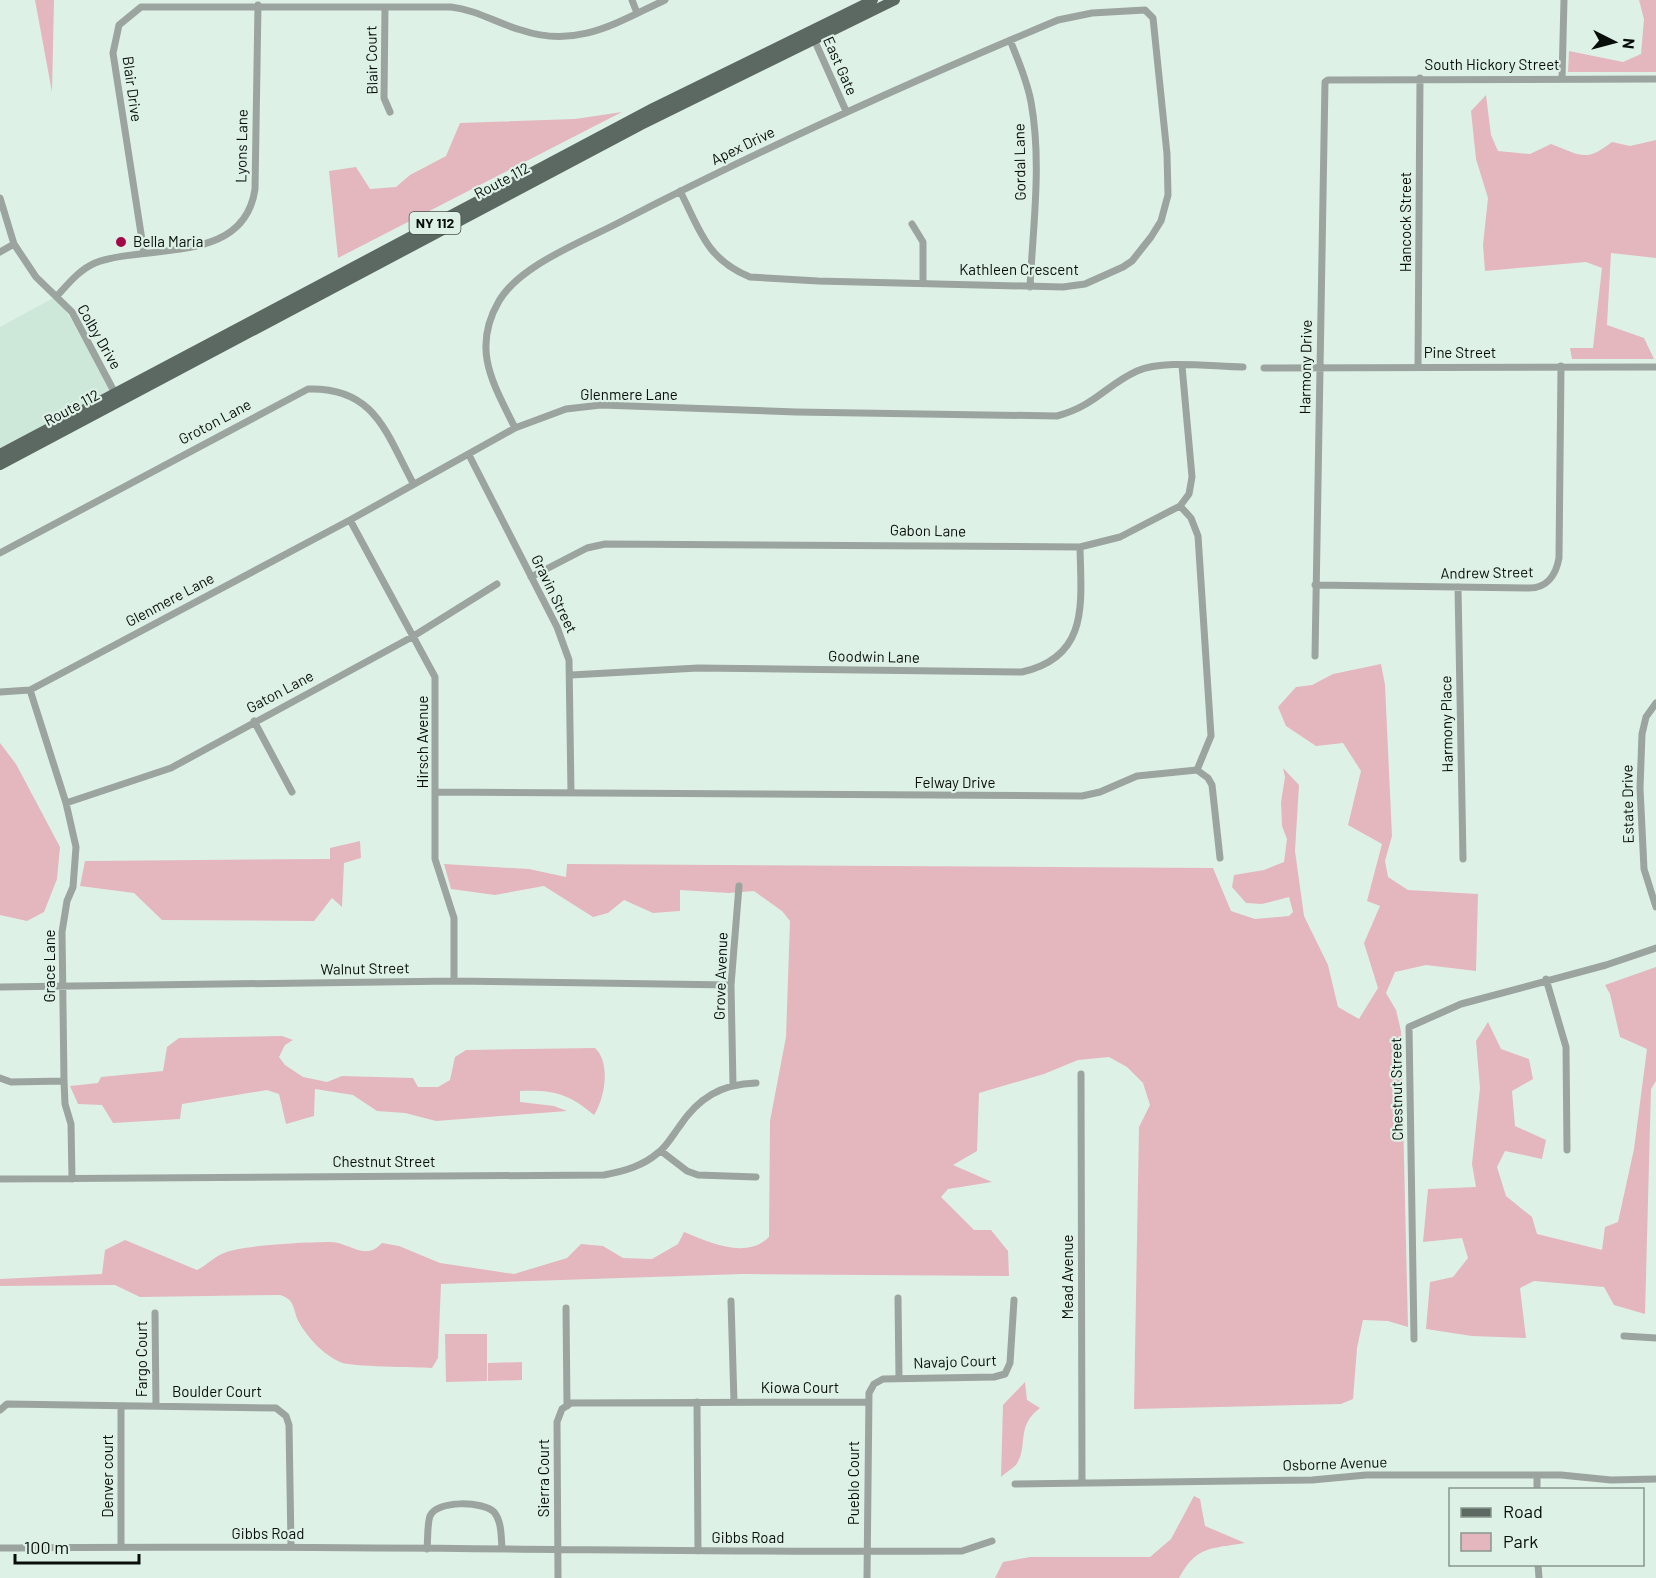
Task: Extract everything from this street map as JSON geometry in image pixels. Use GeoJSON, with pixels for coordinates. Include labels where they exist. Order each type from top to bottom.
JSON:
{"type":"FeatureCollection","features":[{"type":"Feature","properties":{"kind":"main road","name":"Route 112"},"geometry":{"type":"LineString","coordinates":[[812,36],[873,0]]}},
{"type":"Feature","properties":{"kind":"main road","name":"Route 112"},"geometry":{"type":"LineString","coordinates":[[0,454],[117,396],[653,108],[895,0]]}},
{"type":"Feature","properties":{"kind":"main road","name":"Route 112"},"geometry":{"type":"LineString","coordinates":[[0,465],[117,396]]}},
{"type":"Feature","properties":{"kind":"street"},"geometry":{"type":"LineString","coordinates":[[632,0],[638,13]]}},
{"type":"Feature","properties":{"kind":"street","name":"Blair Drive"},"geometry":{"type":"LineString","coordinates":[[144,253],[114,69],[113,45],[119,25],[141,7],[258,5],[460,8],[481,13],[521,31],[562,37],[597,31],[619,24],[665,0]]}},
{"type":"Feature","properties":{"kind":"street"},"geometry":{"type":"LineString","coordinates":[[1562,79],[1564,0]]}},
{"type":"Feature","properties":{"kind":"street","name":"Lyons Lane"},"geometry":{"type":"LineString","coordinates":[[57,296],[89,266],[144,253],[210,243],[236,227],[254,200],[258,5]]}},
{"type":"Feature","properties":{"kind":"street","name":"Blair Court"},"geometry":{"type":"LineString","coordinates":[[385,7],[384,98],[390,112]]}},
{"type":"Feature","properties":{"kind":"street","name":"Apex Drive"},"geometry":{"type":"LineString","coordinates":[[515,428],[498,394],[484,351],[488,323],[501,298],[523,275],[680,191],[846,111],[1010,40],[1074,15],[1144,10]]}},
{"type":"Feature","properties":{"kind":"street","name":"Kathleen Crescent"},"geometry":{"type":"LineString","coordinates":[[680,191],[712,252],[733,270],[750,277],[1030,287],[1085,284],[1123,267],[1140,252],[1161,221],[1168,195],[1167,154],[1156,30],[1153,18],[1144,10]]}},
{"type":"Feature","properties":{"kind":"street","name":"East Gate"},"geometry":{"type":"LineString","coordinates":[[812,36],[846,111]]}},
{"type":"Feature","properties":{"kind":"street","name":"Gordal Lane"},"geometry":{"type":"LineString","coordinates":[[1010,40],[1026,82],[1033,122],[1035,183],[1030,287]]}},
{"type":"Feature","properties":{"kind":"street","name":"Hancock Street"},"geometry":{"type":"LineString","coordinates":[[1418,366],[1420,78]]}},
{"type":"Feature","properties":{"kind":"street","name":"South Hickory Street"},"geometry":{"type":"LineString","coordinates":[[1328,80],[1656,79]]}},
{"type":"Feature","properties":{"kind":"street","name":"Harmony Drive"},"geometry":{"type":"LineString","coordinates":[[1315,656],[1324,86],[1328,80]]}},
{"type":"Feature","properties":{"kind":"street","name":"Colby Drive"},"geometry":{"type":"LineString","coordinates":[[0,198],[14,244],[36,277],[57,296],[80,325],[117,396]]}},
{"type":"Feature","properties":{"kind":"street"},"geometry":{"type":"LineString","coordinates":[[912,224],[923,242],[923,283]]}},
{"type":"Feature","properties":{"kind":"street"},"geometry":{"type":"LineString","coordinates":[[0,252],[14,244]]}},
{"type":"Feature","properties":{"kind":"street","name":"Glenmere Lane"},"geometry":{"type":"LineString","coordinates":[[0,692],[30,690],[350,520],[412,483],[469,455],[515,428],[566,409],[601,405],[796,412],[1057,416],[1093,402],[1138,370],[1156,366],[1243,367]]}},
{"type":"Feature","properties":{"kind":"street"},"geometry":{"type":"LineString","coordinates":[[1182,366],[1192,486],[1180,506],[1191,518],[1198,536],[1211,736],[1197,770],[1208,778],[1212,785],[1220,858]]}},
{"type":"Feature","properties":{"kind":"street","name":"Andrew Street"},"geometry":{"type":"LineString","coordinates":[[1316,585],[1534,588],[1545,583],[1555,573],[1559,558],[1561,366]]}},
{"type":"Feature","properties":{"kind":"street","name":"Pine Street"},"geometry":{"type":"LineString","coordinates":[[1264,368],[1656,367]]}},
{"type":"Feature","properties":{"kind":"street","name":"Groton Lane"},"geometry":{"type":"LineString","coordinates":[[0,553],[308,389],[330,388],[366,405],[382,426],[412,483]]}},
{"type":"Feature","properties":{"kind":"street","name":"Gravin Street"},"geometry":{"type":"LineString","coordinates":[[469,455],[557,627],[569,660],[571,793]]}},
{"type":"Feature","properties":{"kind":"street","name":"Gabon Lane"},"geometry":{"type":"LineString","coordinates":[[531,577],[587,548],[605,544],[1080,547],[1120,537],[1180,506]]}},
{"type":"Feature","properties":{"kind":"street","name":"Hirsch Avenue"},"geometry":{"type":"LineString","coordinates":[[350,520],[435,677],[435,859],[454,918],[454,981]]}},
{"type":"Feature","properties":{"kind":"street","name":"Goodwin Lane"},"geometry":{"type":"LineString","coordinates":[[571,675],[698,668],[1022,672],[1034,669],[1047,664],[1060,654],[1069,644],[1078,627],[1082,606],[1080,547]]}},
{"type":"Feature","properties":{"kind":"street","name":"Gaton Lane"},"geometry":{"type":"LineString","coordinates":[[66,803],[171,768],[412,637],[497,584]]}},
{"type":"Feature","properties":{"kind":"street","name":"Harmony Place"},"geometry":{"type":"LineString","coordinates":[[1458,587],[1463,859]]}},
{"type":"Feature","properties":{"kind":"street","name":"Grace Lane"},"geometry":{"type":"LineString","coordinates":[[30,690],[73,828],[76,860],[62,932],[64,1081],[65,1104],[71,1124],[72,1179]]}},
{"type":"Feature","properties":{"kind":"street","name":"Estate Drive"},"geometry":{"type":"LineString","coordinates":[[1656,703],[1646,717],[1642,734],[1640,788],[1644,869],[1656,907]]}},
{"type":"Feature","properties":{"kind":"street"},"geometry":{"type":"LineString","coordinates":[[254,721],[292,792]]}},
{"type":"Feature","properties":{"kind":"street","name":"Felway Drive"},"geometry":{"type":"LineString","coordinates":[[436,792],[1082,796],[1100,792],[1137,776],[1197,770]]}},
{"type":"Feature","properties":{"kind":"street","name":"Grove Avenue"},"geometry":{"type":"LineString","coordinates":[[732,1085],[731,985],[739,886]]}},
{"type":"Feature","properties":{"kind":"street","name":"Chestnut Street"},"geometry":{"type":"LineString","coordinates":[[1414,1339],[1409,1027],[1461,1004],[1656,948]]}},
{"type":"Feature","properties":{"kind":"street"},"geometry":{"type":"LineString","coordinates":[[1546,980],[1566,1047],[1567,1150]]}},
{"type":"Feature","properties":{"kind":"street","name":"Walnut Street"},"geometry":{"type":"LineString","coordinates":[[0,987],[454,981],[731,985]]}},
{"type":"Feature","properties":{"kind":"street","name":"Mead Avenue"},"geometry":{"type":"LineString","coordinates":[[1081,1074],[1082,1481]]}},
{"type":"Feature","properties":{"kind":"street"},"geometry":{"type":"LineString","coordinates":[[0,1078],[11,1082],[64,1081]]}},
{"type":"Feature","properties":{"kind":"street","name":"Chestnut Street"},"geometry":{"type":"LineString","coordinates":[[0,1179],[604,1175],[641,1165],[662,1151],[699,1101],[732,1085],[756,1083]]}},
{"type":"Feature","properties":{"kind":"street"},"geometry":{"type":"LineString","coordinates":[[662,1151],[687,1171],[698,1175],[756,1177]]}},
{"type":"Feature","properties":{"kind":"street"},"geometry":{"type":"LineString","coordinates":[[898,1298],[899,1378]]}},
{"type":"Feature","properties":{"kind":"street","name":"Navajo Court"},"geometry":{"type":"LineString","coordinates":[[871,1389],[883,1379],[994,1377],[1005,1374],[1010,1363],[1014,1300]]}},
{"type":"Feature","properties":{"kind":"street"},"geometry":{"type":"LineString","coordinates":[[564,1407],[571,1403],[734,1402],[731,1301]]}},
{"type":"Feature","properties":{"kind":"street","name":"Sierra Court"},"geometry":{"type":"LineString","coordinates":[[558,1578],[557,1422],[564,1407],[566,1308]]}},
{"type":"Feature","properties":{"kind":"street","name":"Fargo Court"},"geometry":{"type":"LineString","coordinates":[[155,1313],[156,1406]]}},
{"type":"Feature","properties":{"kind":"street"},"geometry":{"type":"LineString","coordinates":[[1624,1336],[1656,1338]]}},
{"type":"Feature","properties":{"kind":"street","name":"Pueblo Court"},"geometry":{"type":"LineString","coordinates":[[867,1578],[867,1401],[871,1389]]}},
{"type":"Feature","properties":{"kind":"street","name":"Kiowa Court"},"geometry":{"type":"LineString","coordinates":[[734,1402],[867,1401]]}},
{"type":"Feature","properties":{"kind":"street"},"geometry":{"type":"LineString","coordinates":[[697,1402],[698,1551]]}},
{"type":"Feature","properties":{"kind":"street","name":"Boulder Court"},"geometry":{"type":"LineString","coordinates":[[0,1410],[7,1404],[268,1406],[283,1413],[290,1425],[291,1546]]}},
{"type":"Feature","properties":{"kind":"street","name":"Denver court"},"geometry":{"type":"LineString","coordinates":[[121,1406],[121,1547]]}},
{"type":"Feature","properties":{"kind":"street","name":"Osborne Avenue"},"geometry":{"type":"LineString","coordinates":[[1015,1484],[1082,1481],[1312,1480],[1370,1475],[1537,1475],[1611,1480],[1656,1479]]}},
{"type":"Feature","properties":{"kind":"street"},"geometry":{"type":"LineString","coordinates":[[1537,1475],[1537,1488]]}},
{"type":"Feature","properties":{"kind":"street"},"geometry":{"type":"LineString","coordinates":[[427,1549],[429,1517],[434,1510],[440,1506],[475,1505],[493,1511],[499,1520],[502,1548]]}},
{"type":"Feature","properties":{"kind":"street","name":"Gibbs Road"},"geometry":{"type":"LineString","coordinates":[[0,1548],[291,1546],[868,1552],[962,1551],[992,1541]]}},
{"type":"Feature","properties":{"kind":"shaded area"},"geometry":{"type":"Polygon","coordinates":[[[57,296],[114,392],[0,454],[0,327],[57,296]]]}},
{"type":"Feature","properties":{"kind":"green space"},"geometry":{"type":"Polygon","coordinates":[[[35,0],[54,0],[52,92],[35,0]]]}},
{"type":"Feature","properties":{"kind":"green space"},"geometry":{"type":"Polygon","coordinates":[[[1639,0],[1656,0],[1656,72],[1568,72],[1569,51],[1623,62],[1641,54],[1644,19],[1639,0]]]}},
{"type":"Feature","properties":{"kind":"green space"},"geometry":{"type":"Polygon","coordinates":[[[1486,95],[1491,135],[1498,151],[1530,154],[1551,144],[1576,154],[1589,155],[1612,142],[1630,146],[1656,140],[1656,258],[1611,253],[1607,325],[1644,338],[1654,359],[1572,359],[1570,348],[1593,348],[1602,268],[1586,262],[1485,271],[1483,245],[1488,198],[1476,159],[1471,111],[1486,95]]]}},
{"type":"Feature","properties":{"kind":"green space"},"geometry":{"type":"Polygon","coordinates":[[[622,112],[338,258],[329,171],[356,167],[370,189],[396,187],[410,175],[446,156],[460,123],[575,119],[622,112]]]}},
{"type":"Feature","properties":{"kind":"green space"},"geometry":{"type":"Polygon","coordinates":[[[1381,664],[1385,685],[1392,836],[1385,861],[1388,877],[1408,890],[1478,894],[1476,971],[1426,965],[1395,972],[1386,993],[1396,1010],[1401,1031],[1408,1327],[1388,1321],[1363,1320],[1357,1348],[1353,1399],[1341,1404],[1134,1409],[1139,1127],[1150,1105],[1143,1083],[1127,1067],[1109,1057],[1078,1060],[1044,1074],[979,1093],[977,1151],[953,1165],[992,1182],[948,1189],[941,1197],[974,1230],[991,1230],[1008,1251],[1009,1276],[743,1274],[441,1284],[438,1358],[432,1368],[369,1366],[340,1362],[322,1351],[307,1335],[292,1303],[280,1295],[140,1297],[115,1285],[0,1286],[0,1279],[102,1274],[105,1250],[125,1240],[197,1270],[221,1254],[233,1250],[276,1244],[331,1242],[363,1251],[369,1251],[382,1243],[399,1246],[440,1263],[514,1274],[567,1258],[581,1244],[603,1246],[623,1258],[652,1259],[678,1244],[684,1232],[716,1244],[739,1248],[760,1244],[769,1237],[770,1121],[786,1037],[790,921],[782,911],[754,891],[729,893],[680,890],[680,911],[653,913],[624,900],[608,913],[593,917],[544,886],[495,895],[451,889],[444,864],[529,869],[566,877],[567,864],[1213,868],[1231,911],[1255,919],[1289,916],[1293,912],[1289,897],[1262,904],[1246,903],[1232,887],[1234,875],[1264,870],[1284,862],[1287,839],[1282,826],[1281,802],[1285,777],[1283,768],[1299,785],[1295,851],[1304,916],[1328,965],[1338,1007],[1359,1019],[1378,988],[1364,943],[1380,906],[1367,901],[1382,844],[1348,825],[1361,771],[1343,743],[1316,746],[1286,726],[1278,707],[1296,687],[1312,685],[1333,674],[1381,664]]]}},
{"type":"Feature","properties":{"kind":"green space"},"geometry":{"type":"Polygon","coordinates":[[[0,743],[16,764],[60,847],[57,879],[44,912],[27,921],[0,915],[0,743]]]}},
{"type":"Feature","properties":{"kind":"green space"},"geometry":{"type":"Polygon","coordinates":[[[360,841],[361,858],[344,863],[342,907],[332,898],[314,921],[162,920],[134,893],[80,886],[85,861],[330,859],[330,848],[360,841]]]}},
{"type":"Feature","properties":{"kind":"green space"},"geometry":{"type":"Polygon","coordinates":[[[1656,967],[1656,1081],[1651,1089],[1645,1314],[1614,1305],[1604,1287],[1534,1281],[1520,1288],[1526,1338],[1472,1336],[1426,1329],[1430,1282],[1453,1277],[1468,1258],[1462,1238],[1423,1242],[1428,1189],[1476,1187],[1472,1164],[1480,1088],[1476,1041],[1488,1022],[1501,1049],[1529,1059],[1533,1079],[1512,1091],[1515,1126],[1546,1140],[1542,1159],[1505,1151],[1497,1167],[1506,1196],[1532,1217],[1537,1234],[1602,1250],[1605,1227],[1618,1222],[1634,1149],[1647,1049],[1620,1037],[1610,994],[1605,985],[1656,967]]]}},
{"type":"Feature","properties":{"kind":"green space"},"geometry":{"type":"Polygon","coordinates":[[[282,1036],[293,1040],[285,1045],[279,1057],[285,1065],[303,1077],[327,1082],[342,1076],[413,1078],[418,1087],[438,1087],[450,1080],[455,1057],[466,1050],[595,1048],[603,1062],[605,1081],[594,1115],[560,1094],[520,1091],[520,1102],[554,1106],[567,1111],[436,1121],[405,1113],[377,1111],[353,1095],[315,1089],[314,1116],[286,1124],[279,1094],[267,1090],[182,1104],[180,1119],[113,1123],[102,1105],[78,1104],[70,1086],[98,1083],[101,1077],[163,1071],[167,1047],[179,1038],[282,1036]]]}},
{"type":"Feature","properties":{"kind":"green space"},"geometry":{"type":"Polygon","coordinates":[[[445,1334],[487,1334],[487,1381],[446,1382],[445,1334]]]}},
{"type":"Feature","properties":{"kind":"green space"},"geometry":{"type":"Polygon","coordinates":[[[522,1362],[522,1380],[488,1381],[488,1363],[522,1362]]]}},
{"type":"Feature","properties":{"kind":"green space"},"geometry":{"type":"Polygon","coordinates":[[[1025,1382],[1027,1400],[1040,1408],[1032,1415],[1025,1429],[1020,1458],[1016,1465],[1001,1477],[1003,1405],[1025,1382]]]}},
{"type":"Feature","properties":{"kind":"green space"},"geometry":{"type":"Polygon","coordinates":[[[1194,1496],[1200,1499],[1205,1526],[1245,1543],[1206,1550],[1192,1559],[1179,1578],[995,1578],[1003,1562],[1030,1557],[1150,1557],[1171,1539],[1194,1496]]]}},
{"type":"Feature","properties":{"kind":"place","name":"Bella Maria"},"geometry":{"type":"Point","coordinates":[121,242]}}]}
